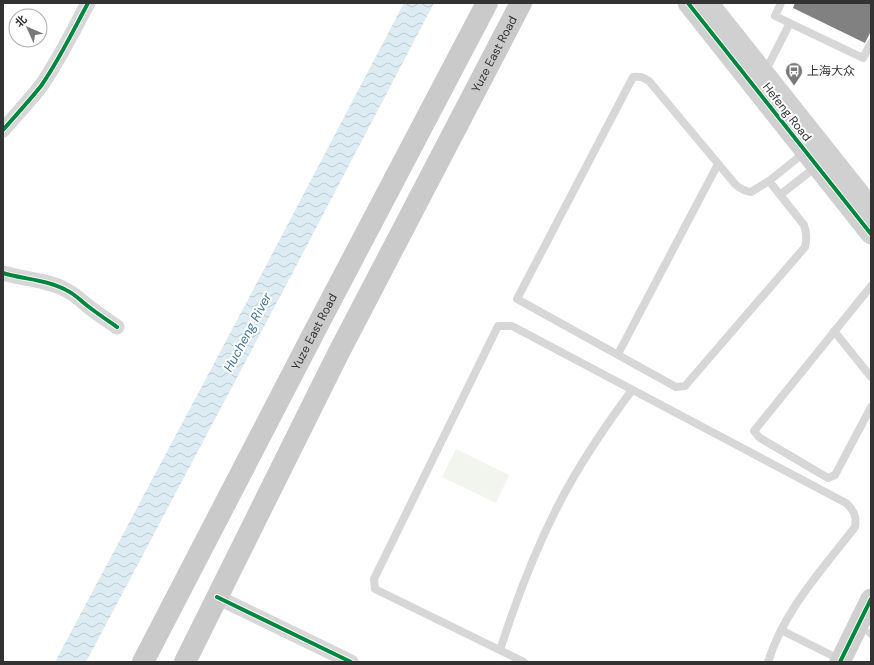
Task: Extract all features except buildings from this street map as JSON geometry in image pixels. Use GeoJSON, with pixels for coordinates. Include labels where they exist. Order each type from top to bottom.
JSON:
{"type":"FeatureCollection","features":[{"type":"Feature","properties":{"kind":"main road","name":"Yuze East Road"},"geometry":{"type":"LineString","coordinates":[[143,662],[314,331],[487,3]]}},
{"type":"Feature","properties":{"kind":"main road","name":"Yuze East Road"},"geometry":{"type":"LineString","coordinates":[[185,662],[338,354],[521,3]]}},
{"type":"Feature","properties":{"kind":"street"},"geometry":{"type":"LineString","coordinates":[[3,130],[41,85],[55,64],[88,3]]}},
{"type":"Feature","properties":{"kind":"street","name":"Hefeng Road"},"geometry":{"type":"LineString","coordinates":[[688,3],[871,234]]}},
{"type":"Feature","properties":{"kind":"street","name":"Hefeng Road"},"geometry":{"type":"LineString","coordinates":[[708,3],[871,208]]}},
{"type":"Feature","properties":{"kind":"street"},"geometry":{"type":"LineString","coordinates":[[3,273],[58,286],[82,300],[117,327]]}},
{"type":"Feature","properties":{"kind":"street"},"geometry":{"type":"LineString","coordinates":[[217,597],[351,662]]}},
{"type":"Feature","properties":{"kind":"street"},"geometry":{"type":"LineString","coordinates":[[845,661],[871,599]]}},
{"type":"Feature","properties":{"kind":"street"},"geometry":{"type":"LineString","coordinates":[[845,661],[871,633]]}},
{"type":"Feature","properties":{"kind":"lane"},"geometry":{"type":"LineString","coordinates":[[781,3],[775,16],[863,58],[871,43]]}},
{"type":"Feature","properties":{"kind":"lane"},"geometry":{"type":"LineString","coordinates":[[765,74],[790,23]]}},
{"type":"Feature","properties":{"kind":"lane"},"geometry":{"type":"LineString","coordinates":[[769,181],[804,225],[807,236],[805,247],[685,386],[676,387],[517,299],[633,77],[638,76],[649,81],[735,184],[745,191],[751,192],[769,181],[811,159]]}},
{"type":"Feature","properties":{"kind":"lane"},"geometry":{"type":"LineString","coordinates":[[780,195],[811,159]]}},
{"type":"Feature","properties":{"kind":"lane"},"geometry":{"type":"LineString","coordinates":[[618,354],[718,164]]}},
{"type":"Feature","properties":{"kind":"lane"},"geometry":{"type":"LineString","coordinates":[[871,286],[754,431],[760,438],[828,478],[835,475],[871,408]]}},
{"type":"Feature","properties":{"kind":"lane"},"geometry":{"type":"LineString","coordinates":[[524,662],[375,589],[374,579],[498,326],[512,326],[850,506],[855,516],[855,527],[800,597],[781,630],[768,662]]}},
{"type":"Feature","properties":{"kind":"lane"},"geometry":{"type":"LineString","coordinates":[[834,332],[871,377]]}},
{"type":"Feature","properties":{"kind":"lane"},"geometry":{"type":"LineString","coordinates":[[500,650],[522,585],[550,522],[568,487],[588,454],[609,421],[632,390]]}},
{"type":"Feature","properties":{"kind":"lane"},"geometry":{"type":"LineString","coordinates":[[781,630],[845,661]]}},
{"type":"Feature","properties":{"kind":"shaded area"},"geometry":{"type":"Polygon","coordinates":[[[456,449],[509,475],[496,503],[442,477],[456,449]]]}},
{"type":"Feature","properties":{"kind":"water","name":"Hucheng River"},"geometry":{"type":"Polygon","coordinates":[[[404,3],[434,3],[86,662],[55,662],[269,260],[404,3]]]}},
{"type":"Feature","properties":{"kind":"cycle path"},"geometry":{"type":"LineString","coordinates":[[3,130],[48,76],[88,3]]}},
{"type":"Feature","properties":{"kind":"cycle path"},"geometry":{"type":"LineString","coordinates":[[688,3],[871,234]]}},
{"type":"Feature","properties":{"kind":"cycle path"},"geometry":{"type":"LineString","coordinates":[[3,273],[44,282],[59,287],[72,294],[117,327]]}},
{"type":"Feature","properties":{"kind":"cycle path"},"geometry":{"type":"LineString","coordinates":[[217,597],[351,662]]}},
{"type":"Feature","properties":{"kind":"cycle path"},"geometry":{"type":"LineString","coordinates":[[840,662],[871,599]]}},
{"type":"Feature","properties":{"kind":"place","name":"上海大众"},"geometry":{"type":"Point","coordinates":[794,86]}}]}
